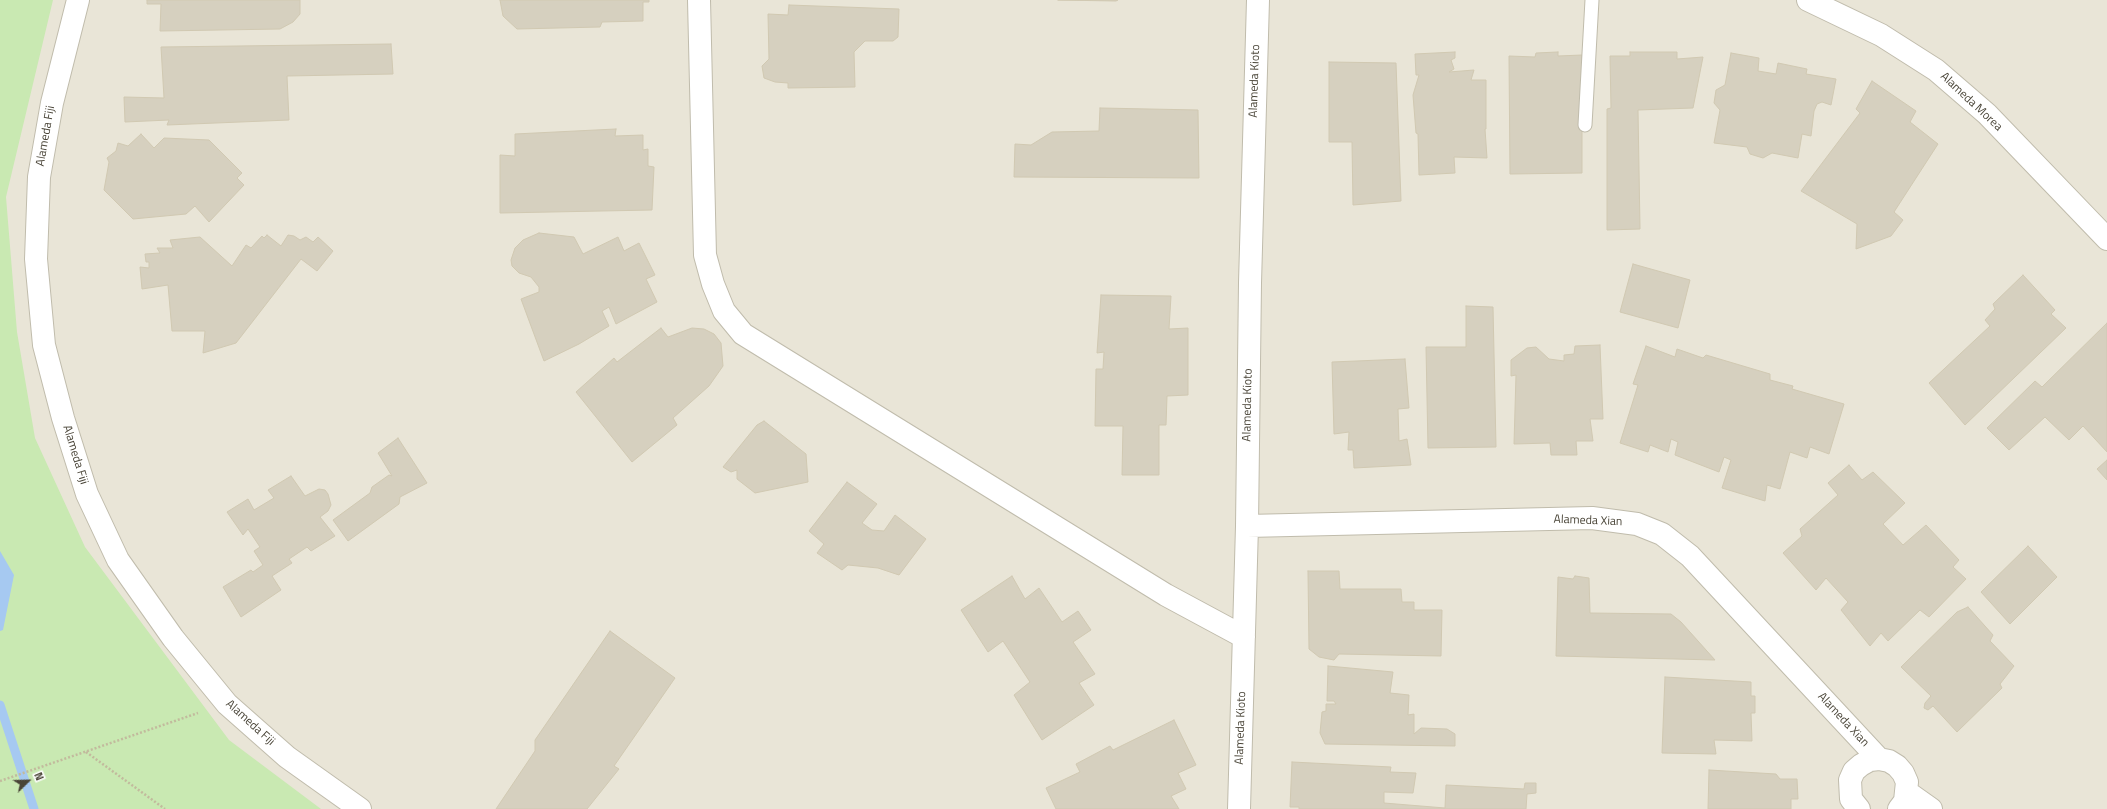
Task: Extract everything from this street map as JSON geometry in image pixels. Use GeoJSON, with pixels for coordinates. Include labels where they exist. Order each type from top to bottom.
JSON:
{"type":"FeatureCollection","features":[{"type":"Feature","properties":{"kind":"street","name":"Alameda Fiji"},"geometry":{"type":"LineString","coordinates":[[78,0],[52,104],[39,177],[36,259],[44,345],[63,418],[87,494],[118,560],[173,638],[227,704],[287,757],[360,809]]}},
{"type":"Feature","properties":{"kind":"street"},"geometry":{"type":"LineString","coordinates":[[699,0],[705,255],[713,284],[724,311],[743,334],[1166,595],[1244,637]]}},
{"type":"Feature","properties":{"kind":"street","name":"Alameda Kioto"},"geometry":{"type":"LineString","coordinates":[[1239,809],[1247,526],[1250,283],[1258,0]]}},
{"type":"Feature","properties":{"kind":"street","name":"Alameda Morea"},"geometry":{"type":"LineString","coordinates":[[1808,0],[1881,35],[1936,70],[1987,114],[2107,239]]}},
{"type":"Feature","properties":{"kind":"street","name":"Alameda Xian"},"geometry":{"type":"LineString","coordinates":[[1247,526],[1592,518],[1637,524],[1662,534],[1690,556],[1879,759]]}},
{"type":"Feature","properties":{"kind":"street"},"geometry":{"type":"LineString","coordinates":[[1859,809],[1851,799],[1850,780],[1854,771],[1861,765],[1870,760],[1879,759],[1889,761],[1903,773],[1907,782],[1903,800],[1931,809]]}},
{"type":"Feature","properties":{"kind":"lane"},"geometry":{"type":"LineString","coordinates":[[1586,125],[1592,0]]}},
{"type":"Feature","properties":{"kind":"path"},"geometry":{"type":"LineString","coordinates":[[0,781],[227,704]]}},
{"type":"Feature","properties":{"kind":"path"},"geometry":{"type":"LineString","coordinates":[[86,752],[165,809]]}},
{"type":"Feature","properties":{"kind":"shaded area"},"geometry":{"type":"Polygon","coordinates":[[[0,0],[2107,0],[2107,809],[0,809],[0,0]]]}},
{"type":"Feature","properties":{"kind":"green space"},"geometry":{"type":"Polygon","coordinates":[[[0,0],[53,0],[6,197],[17,332],[35,438],[85,547],[229,740],[321,809],[0,809],[0,0]]]}},
{"type":"Feature","properties":{"kind":"water"},"geometry":{"type":"Polygon","coordinates":[[[0,551],[14,575],[3,630],[0,631],[0,551]]]}},
{"type":"Feature","properties":{"kind":"building"},"geometry":{"type":"Polygon","coordinates":[[[147,0],[300,0],[300,14],[293,22],[280,29],[160,31],[161,4],[147,4],[147,0]]]}},
{"type":"Feature","properties":{"kind":"building"},"geometry":{"type":"Polygon","coordinates":[[[500,0],[649,0],[649,2],[643,2],[643,21],[602,22],[600,27],[517,29],[503,16],[500,0]]]}},
{"type":"Feature","properties":{"kind":"building"},"geometry":{"type":"Polygon","coordinates":[[[1058,0],[1118,0],[1116,1],[1058,0]]]}},
{"type":"Feature","properties":{"kind":"building"},"geometry":{"type":"Polygon","coordinates":[[[789,5],[899,9],[898,37],[893,41],[865,41],[854,52],[855,87],[788,88],[788,83],[775,82],[764,78],[762,66],[769,59],[768,14],[788,15],[789,5]]]}},
{"type":"Feature","properties":{"kind":"building"},"geometry":{"type":"Polygon","coordinates":[[[391,44],[393,74],[287,76],[289,120],[167,125],[169,120],[125,122],[124,97],[164,98],[161,47],[391,44]]]}},
{"type":"Feature","properties":{"kind":"building"},"geometry":{"type":"Polygon","coordinates":[[[1455,52],[1455,58],[1451,60],[1454,69],[1449,72],[1474,70],[1471,80],[1486,80],[1485,129],[1487,158],[1454,157],[1455,173],[1419,175],[1418,134],[1416,133],[1413,95],[1419,75],[1416,75],[1415,54],[1455,52]]]}},
{"type":"Feature","properties":{"kind":"building"},"geometry":{"type":"Polygon","coordinates":[[[1558,52],[1558,56],[1582,55],[1582,173],[1510,174],[1509,56],[1535,57],[1536,53],[1558,52]]]}},
{"type":"Feature","properties":{"kind":"building"},"geometry":{"type":"Polygon","coordinates":[[[1630,52],[1677,52],[1677,59],[1703,57],[1693,108],[1638,110],[1640,229],[1607,230],[1607,109],[1611,108],[1610,56],[1630,56],[1630,52]]]}},
{"type":"Feature","properties":{"kind":"building"},"geometry":{"type":"Polygon","coordinates":[[[1731,53],[1759,58],[1758,71],[1776,74],[1778,63],[1807,69],[1806,74],[1836,79],[1831,105],[1822,102],[1817,104],[1814,111],[1811,136],[1802,134],[1798,158],[1772,153],[1763,158],[1750,154],[1747,147],[1714,143],[1720,110],[1714,103],[1716,90],[1725,85],[1731,53]]]}},
{"type":"Feature","properties":{"kind":"building"},"geometry":{"type":"Polygon","coordinates":[[[1329,62],[1396,63],[1401,201],[1353,205],[1352,142],[1329,142],[1329,62]]]}},
{"type":"Feature","properties":{"kind":"building"},"geometry":{"type":"Polygon","coordinates":[[[1872,81],[1916,111],[1910,122],[1938,144],[1894,212],[1903,220],[1891,236],[1856,249],[1857,224],[1801,191],[1860,113],[1856,109],[1872,81]]]}},
{"type":"Feature","properties":{"kind":"building"},"geometry":{"type":"Polygon","coordinates":[[[1100,108],[1198,110],[1199,178],[1014,177],[1015,144],[1031,145],[1052,132],[1099,131],[1100,108]]]}},
{"type":"Feature","properties":{"kind":"building"},"geometry":{"type":"Polygon","coordinates":[[[616,129],[615,136],[643,135],[643,150],[648,149],[648,166],[654,167],[652,210],[500,213],[500,155],[515,156],[515,134],[616,129]]]}},
{"type":"Feature","properties":{"kind":"building"},"geometry":{"type":"Polygon","coordinates":[[[141,134],[154,148],[164,138],[209,140],[242,173],[237,178],[244,185],[209,222],[195,206],[186,214],[133,219],[104,190],[109,162],[107,158],[116,151],[118,143],[128,146],[141,134]]]}},
{"type":"Feature","properties":{"kind":"building"},"geometry":{"type":"Polygon","coordinates":[[[539,233],[574,237],[583,254],[618,237],[624,251],[639,243],[655,275],[646,279],[657,302],[616,324],[609,307],[602,311],[609,326],[579,344],[544,361],[521,299],[539,292],[539,287],[531,277],[519,273],[512,266],[511,260],[515,248],[523,240],[539,233]]]}},
{"type":"Feature","properties":{"kind":"building"},"geometry":{"type":"Polygon","coordinates":[[[267,235],[281,246],[288,235],[294,236],[300,240],[306,237],[313,242],[318,237],[333,251],[317,271],[301,259],[236,343],[203,353],[205,331],[172,331],[168,285],[142,289],[140,267],[149,268],[149,262],[146,262],[145,254],[160,253],[157,248],[173,248],[170,240],[200,237],[232,266],[246,245],[251,248],[262,236],[264,238],[267,235]]]}},
{"type":"Feature","properties":{"kind":"building"},"geometry":{"type":"Polygon","coordinates":[[[1633,264],[1690,280],[1678,328],[1620,312],[1633,264]]]}},
{"type":"Feature","properties":{"kind":"building"},"geometry":{"type":"Polygon","coordinates":[[[2023,275],[2055,310],[2051,314],[2066,328],[1965,425],[1929,383],[1990,326],[1985,320],[1995,309],[1993,304],[2023,275]]]}},
{"type":"Feature","properties":{"kind":"building"},"geometry":{"type":"Polygon","coordinates":[[[1101,295],[1171,296],[1169,329],[1188,328],[1188,395],[1167,396],[1166,425],[1159,425],[1159,475],[1122,475],[1123,426],[1095,426],[1096,369],[1103,369],[1104,352],[1097,353],[1101,295]]]}},
{"type":"Feature","properties":{"kind":"building"},"geometry":{"type":"Polygon","coordinates":[[[1466,306],[1493,307],[1496,447],[1428,448],[1426,347],[1466,347],[1466,306]]]}},
{"type":"Feature","properties":{"kind":"building"},"geometry":{"type":"Polygon","coordinates":[[[2107,323],[2107,452],[2083,426],[2069,440],[2045,417],[2009,450],[1987,428],[2035,381],[2042,387],[2107,323]]]}},
{"type":"Feature","properties":{"kind":"building"},"geometry":{"type":"Polygon","coordinates":[[[661,328],[668,337],[692,328],[704,329],[714,334],[721,343],[723,366],[709,386],[673,418],[677,425],[632,462],[576,392],[614,358],[617,362],[661,328]]]}},
{"type":"Feature","properties":{"kind":"building"},"geometry":{"type":"Polygon","coordinates":[[[1600,345],[1603,419],[1590,419],[1593,441],[1576,441],[1577,455],[1551,455],[1550,443],[1514,444],[1516,375],[1511,376],[1511,360],[1527,348],[1536,347],[1549,359],[1564,361],[1564,355],[1574,354],[1575,346],[1600,345]]]}},
{"type":"Feature","properties":{"kind":"building"},"geometry":{"type":"Polygon","coordinates":[[[1646,346],[1675,357],[1677,349],[1703,358],[1706,355],[1770,374],[1770,380],[1793,386],[1792,389],[1844,404],[1829,454],[1810,447],[1807,458],[1790,452],[1780,489],[1767,485],[1765,501],[1722,488],[1731,460],[1724,457],[1719,472],[1675,455],[1678,442],[1671,439],[1668,452],[1650,445],[1648,452],[1620,443],[1638,385],[1633,384],[1646,346]]]}},
{"type":"Feature","properties":{"kind":"building"},"geometry":{"type":"Polygon","coordinates":[[[1405,359],[1409,408],[1398,409],[1399,441],[1407,439],[1411,465],[1354,468],[1353,450],[1348,450],[1349,432],[1334,434],[1332,362],[1405,359]]]}},
{"type":"Feature","properties":{"kind":"building"},"geometry":{"type":"Polygon","coordinates":[[[764,421],[806,454],[808,482],[755,493],[737,479],[737,470],[731,472],[723,467],[757,425],[764,421]]]}},
{"type":"Feature","properties":{"kind":"building"},"geometry":{"type":"Polygon","coordinates":[[[398,438],[427,483],[400,497],[399,504],[348,541],[333,520],[370,493],[372,487],[389,475],[392,476],[378,453],[398,438]]]}},
{"type":"Feature","properties":{"kind":"building"},"geometry":{"type":"Polygon","coordinates":[[[2107,460],[2107,480],[2097,469],[2107,460]]]}},
{"type":"Feature","properties":{"kind":"building"},"geometry":{"type":"Polygon","coordinates":[[[1849,465],[1862,480],[1873,472],[1905,503],[1883,524],[1903,545],[1926,525],[1959,560],[1953,567],[1966,579],[1929,617],[1920,610],[1888,641],[1881,633],[1870,646],[1841,610],[1848,602],[1826,578],[1816,590],[1783,553],[1802,536],[1800,529],[1838,495],[1828,483],[1849,465]]]}},
{"type":"Feature","properties":{"kind":"building"},"geometry":{"type":"Polygon","coordinates":[[[291,476],[305,496],[319,489],[325,490],[328,494],[331,505],[328,511],[320,517],[335,536],[311,551],[307,547],[289,559],[292,563],[272,576],[281,590],[241,617],[223,587],[251,570],[253,572],[263,565],[254,551],[260,547],[248,529],[243,535],[227,512],[248,499],[254,510],[274,498],[268,490],[291,476]]]}},
{"type":"Feature","properties":{"kind":"building"},"geometry":{"type":"Polygon","coordinates":[[[847,482],[877,504],[862,523],[872,530],[884,531],[895,515],[926,539],[899,575],[878,568],[848,565],[842,570],[817,553],[824,544],[809,531],[847,482]]]}},
{"type":"Feature","properties":{"kind":"building"},"geometry":{"type":"Polygon","coordinates":[[[2028,546],[2057,577],[2010,624],[1981,592],[2028,546]]]}},
{"type":"Feature","properties":{"kind":"building"},"geometry":{"type":"Polygon","coordinates":[[[1308,571],[1339,571],[1340,589],[1401,589],[1402,602],[1414,602],[1414,610],[1442,610],[1441,656],[1339,654],[1334,660],[1319,657],[1309,649],[1308,571]]]}},
{"type":"Feature","properties":{"kind":"building"},"geometry":{"type":"Polygon","coordinates":[[[1012,576],[1025,599],[1039,588],[1062,622],[1078,611],[1091,630],[1073,642],[1095,674],[1079,683],[1094,705],[1042,740],[1014,695],[1030,682],[1003,641],[988,652],[961,610],[1012,576]]]}},
{"type":"Feature","properties":{"kind":"building"},"geometry":{"type":"Polygon","coordinates":[[[1575,576],[1589,578],[1590,613],[1671,614],[1681,622],[1715,660],[1556,656],[1558,577],[1573,579],[1575,576]]]}},
{"type":"Feature","properties":{"kind":"building"},"geometry":{"type":"Polygon","coordinates":[[[1968,607],[1993,635],[1990,641],[2014,666],[2000,684],[2002,688],[1957,732],[1933,706],[1928,710],[1924,708],[1925,703],[1931,696],[1901,667],[1957,612],[1968,607]]]}},
{"type":"Feature","properties":{"kind":"building"},"geometry":{"type":"Polygon","coordinates":[[[610,631],[675,678],[614,766],[619,769],[587,809],[496,809],[535,751],[535,740],[610,631]]]}},
{"type":"Feature","properties":{"kind":"building"},"geometry":{"type":"Polygon","coordinates":[[[1328,666],[1393,672],[1390,693],[1409,695],[1408,715],[1414,714],[1414,734],[1421,728],[1447,729],[1455,734],[1455,746],[1325,744],[1320,733],[1322,712],[1326,711],[1326,704],[1336,704],[1334,701],[1327,701],[1328,666]]]}},
{"type":"Feature","properties":{"kind":"building"},"geometry":{"type":"Polygon","coordinates":[[[1665,677],[1751,682],[1751,696],[1755,696],[1755,713],[1751,713],[1752,741],[1714,740],[1716,754],[1662,753],[1665,677]]]}},
{"type":"Feature","properties":{"kind":"building"},"geometry":{"type":"Polygon","coordinates":[[[1174,720],[1196,765],[1178,773],[1186,789],[1171,796],[1179,809],[1056,809],[1046,788],[1080,772],[1076,764],[1110,746],[1113,750],[1174,720]]]}},
{"type":"Feature","properties":{"kind":"building"},"geometry":{"type":"Polygon","coordinates":[[[1292,762],[1391,767],[1390,772],[1416,773],[1413,793],[1384,792],[1384,803],[1445,808],[1446,785],[1524,789],[1525,783],[1536,783],[1536,793],[1527,794],[1526,809],[1299,809],[1299,807],[1290,807],[1292,762]]]}},
{"type":"Feature","properties":{"kind":"building"},"geometry":{"type":"Polygon","coordinates":[[[1709,770],[1776,774],[1780,779],[1797,779],[1798,799],[1791,799],[1791,809],[1708,809],[1709,770]]]}},
{"type":"Feature","properties":{"kind":"waterway"},"geometry":{"type":"LineString","coordinates":[[0,705],[34,809]]}}]}
